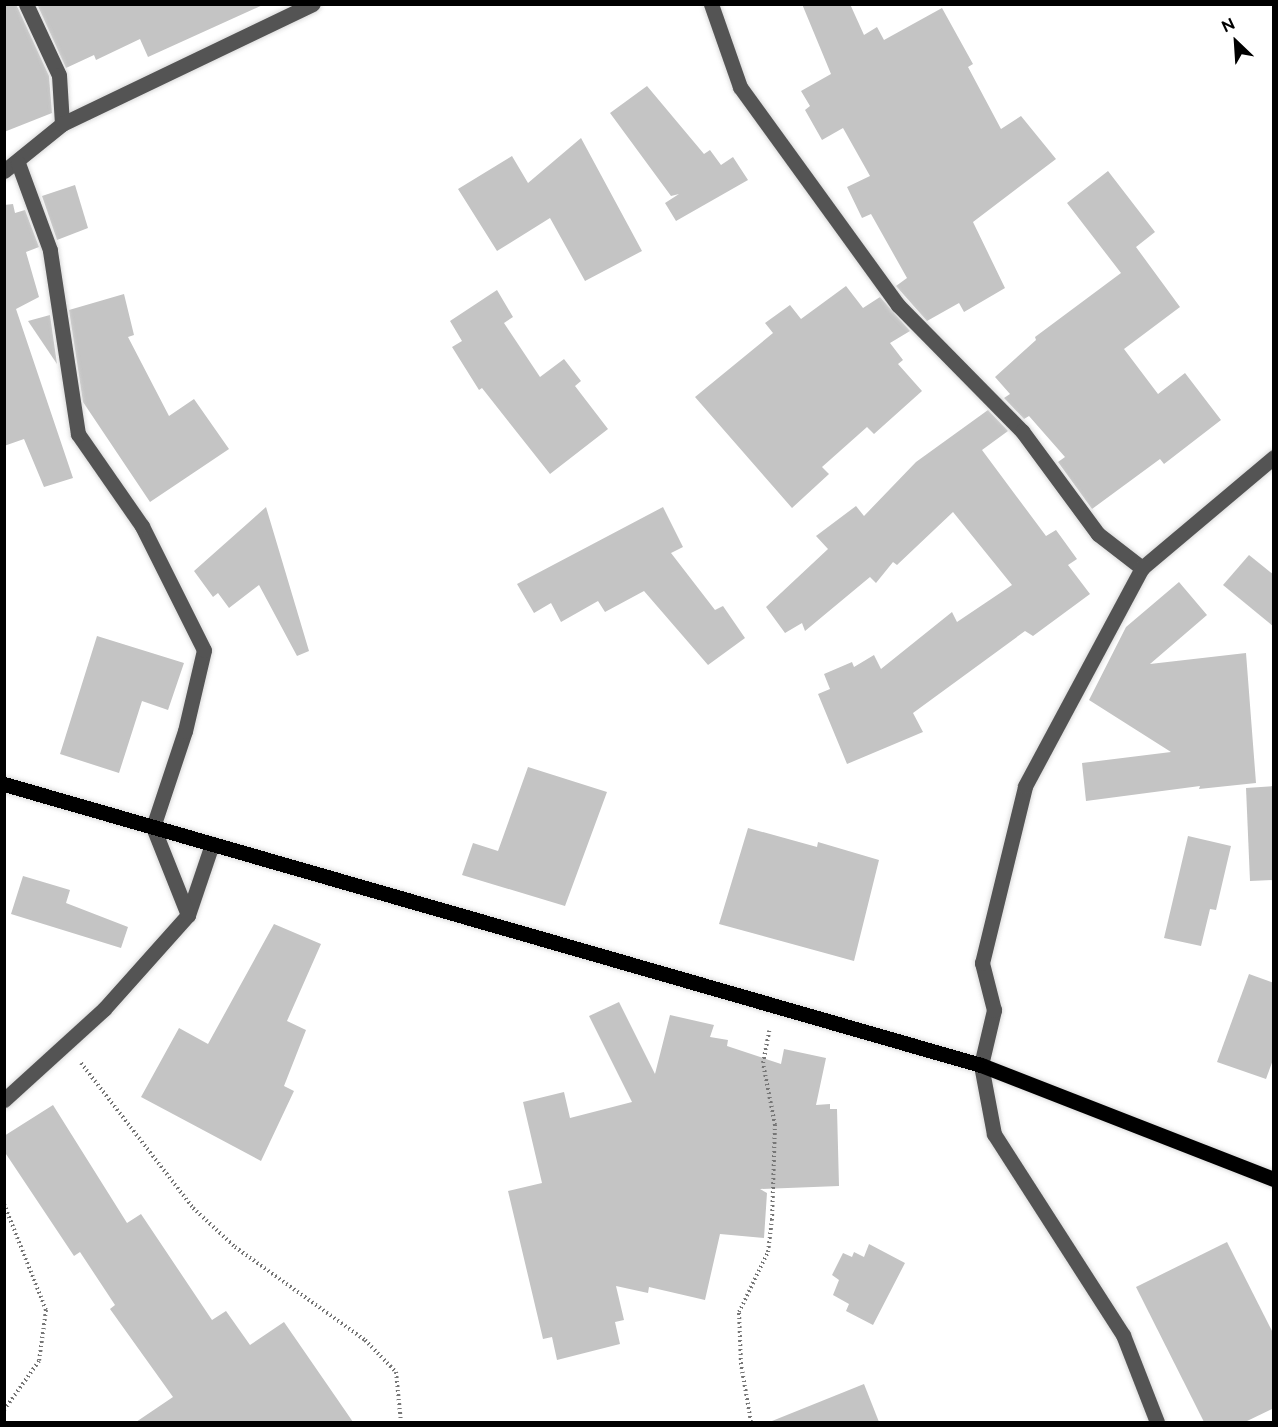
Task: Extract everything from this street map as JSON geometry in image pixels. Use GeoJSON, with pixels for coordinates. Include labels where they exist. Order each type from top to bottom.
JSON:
{"type":"FeatureCollection","features":[{"type":"Feature","properties":{"kind":"main road"},"geometry":{"type":"LineString","coordinates":[[4,784],[773,1008],[981,1065],[1274,1179]]}},
{"type":"Feature","properties":{"kind":"street"},"geometry":{"type":"LineString","coordinates":[[26,4],[59,75],[62,124]]}},
{"type":"Feature","properties":{"kind":"street"},"geometry":{"type":"LineString","coordinates":[[189,915],[153,827],[185,731],[204,650],[142,526],[78,434],[50,250],[11,167],[62,124],[313,4]]}},
{"type":"Feature","properties":{"kind":"street"},"geometry":{"type":"LineString","coordinates":[[711,4],[740,87],[898,305],[1022,431],[1098,534],[1142,568]]}},
{"type":"Feature","properties":{"kind":"street"},"geometry":{"type":"LineString","coordinates":[[1157,1422],[1123,1335],[994,1134],[981,1065],[994,1010],[982,963],[1025,786],[1142,568],[1274,458]]}},
{"type":"Feature","properties":{"kind":"street"},"geometry":{"type":"LineString","coordinates":[[4,1100],[104,1009],[189,915],[212,844]]}},
{"type":"Feature","properties":{"kind":"path"},"geometry":{"type":"LineString","coordinates":[[751,1422],[741,1364],[739,1312],[768,1252],[772,1220],[775,1125],[763,1063],[773,1008]]}},
{"type":"Feature","properties":{"kind":"path"},"geometry":{"type":"LineString","coordinates":[[79,1060],[193,1208],[235,1247],[365,1340],[396,1372],[401,1422]]}},
{"type":"Feature","properties":{"kind":"path"},"geometry":{"type":"LineString","coordinates":[[4,1204],[46,1310],[39,1361],[4,1410]]}},
{"type":"Feature","properties":{"kind":"building"},"geometry":{"type":"Polygon","coordinates":[[[4,4],[16,4],[49,76],[52,113],[4,132],[4,4]]]}},
{"type":"Feature","properties":{"kind":"building"},"geometry":{"type":"Polygon","coordinates":[[[37,4],[265,4],[148,57],[140,39],[96,60],[94,55],[66,68],[37,4]]]}},
{"type":"Feature","properties":{"kind":"building"},"geometry":{"type":"Polygon","coordinates":[[[802,4],[850,4],[864,35],[877,27],[884,40],[942,8],[973,64],[968,67],[1001,129],[1021,116],[1056,159],[973,222],[1005,288],[964,312],[959,303],[927,321],[896,286],[907,278],[871,214],[862,218],[847,187],[870,176],[843,128],[822,140],[805,110],[810,106],[801,91],[831,74],[802,4]]]}},
{"type":"Feature","properties":{"kind":"building"},"geometry":{"type":"Polygon","coordinates":[[[647,86],[704,154],[710,150],[721,165],[733,157],[748,180],[676,221],[665,203],[679,194],[671,196],[610,113],[647,86]]]}},
{"type":"Feature","properties":{"kind":"building"},"geometry":{"type":"Polygon","coordinates":[[[581,138],[642,251],[585,281],[550,218],[497,251],[458,189],[512,156],[528,183],[581,138]]]}},
{"type":"Feature","properties":{"kind":"building"},"geometry":{"type":"Polygon","coordinates":[[[1108,171],[1155,232],[1136,247],[1180,307],[1124,349],[1158,394],[1185,373],[1221,420],[1164,464],[1160,459],[1092,509],[1058,462],[1065,457],[1029,416],[1024,419],[1004,398],[1010,394],[995,377],[1036,340],[1035,337],[1121,273],[1067,203],[1108,171]]]}},
{"type":"Feature","properties":{"kind":"building"},"geometry":{"type":"Polygon","coordinates":[[[75,185],[88,228],[57,240],[42,196],[75,185]]]}},
{"type":"Feature","properties":{"kind":"building"},"geometry":{"type":"Polygon","coordinates":[[[13,204],[15,213],[25,210],[39,247],[26,252],[39,297],[16,309],[73,478],[44,487],[24,439],[4,446],[4,205],[13,204]]]}},
{"type":"Feature","properties":{"kind":"building"},"geometry":{"type":"Polygon","coordinates":[[[846,286],[863,308],[880,297],[910,331],[890,343],[903,360],[898,364],[922,391],[874,434],[867,427],[822,467],[829,474],[792,508],[695,397],[773,333],[765,323],[790,305],[801,319],[846,286]]]}},
{"type":"Feature","properties":{"kind":"building"},"geometry":{"type":"Polygon","coordinates":[[[497,290],[513,317],[504,323],[540,377],[564,359],[581,381],[575,386],[608,429],[550,474],[482,388],[479,390],[452,347],[462,341],[450,321],[497,290]]]}},
{"type":"Feature","properties":{"kind":"building"},"geometry":{"type":"Polygon","coordinates":[[[124,294],[134,335],[128,337],[169,416],[194,399],[229,449],[150,502],[83,402],[69,310],[124,294]]]}},
{"type":"Feature","properties":{"kind":"building"},"geometry":{"type":"Polygon","coordinates":[[[50,315],[57,364],[28,321],[50,315]]]}},
{"type":"Feature","properties":{"kind":"building"},"geometry":{"type":"Polygon","coordinates":[[[988,410],[1008,431],[982,450],[1046,536],[1056,530],[1077,559],[1068,565],[1090,594],[1033,636],[1025,631],[913,713],[923,732],[847,764],[818,694],[830,689],[824,674],[852,662],[854,667],[874,655],[881,669],[952,612],[957,622],[1012,585],[953,512],[897,565],[893,562],[876,583],[870,577],[805,631],[802,623],[785,633],[766,607],[828,549],[816,536],[856,506],[864,516],[916,462],[988,410]]]}},
{"type":"Feature","properties":{"kind":"building"},"geometry":{"type":"Polygon","coordinates":[[[266,507],[309,651],[297,656],[259,585],[229,608],[218,593],[213,597],[194,571],[266,507]]]}},
{"type":"Feature","properties":{"kind":"building"},"geometry":{"type":"Polygon","coordinates":[[[663,507],[683,547],[671,553],[715,610],[723,606],[745,638],[708,665],[644,591],[605,612],[598,601],[561,622],[551,603],[534,613],[517,584],[663,507]]]}},
{"type":"Feature","properties":{"kind":"building"},"geometry":{"type":"Polygon","coordinates":[[[1249,555],[1274,575],[1274,627],[1223,585],[1249,555]]]}},
{"type":"Feature","properties":{"kind":"building"},"geometry":{"type":"Polygon","coordinates":[[[1179,582],[1207,615],[1150,664],[1246,653],[1256,783],[1199,789],[1200,786],[1086,801],[1082,763],[1171,752],[1089,700],[1126,627],[1179,582]]]}},
{"type":"Feature","properties":{"kind":"building"},"geometry":{"type":"Polygon","coordinates":[[[97,636],[184,663],[168,710],[142,701],[119,773],[60,754],[97,636]]]}},
{"type":"Feature","properties":{"kind":"building"},"geometry":{"type":"Polygon","coordinates":[[[528,767],[607,792],[565,906],[462,875],[473,843],[498,851],[528,767]]]}},
{"type":"Feature","properties":{"kind":"building"},"geometry":{"type":"Polygon","coordinates":[[[1274,786],[1274,880],[1250,881],[1246,788],[1274,786]]]}},
{"type":"Feature","properties":{"kind":"building"},"geometry":{"type":"Polygon","coordinates":[[[748,828],[817,847],[818,842],[879,860],[854,961],[719,924],[748,828]]]}},
{"type":"Feature","properties":{"kind":"building"},"geometry":{"type":"Polygon","coordinates":[[[1188,836],[1231,846],[1216,910],[1210,909],[1201,946],[1164,938],[1188,836]]]}},
{"type":"Feature","properties":{"kind":"building"},"geometry":{"type":"Polygon","coordinates":[[[23,876],[70,890],[66,903],[128,927],[121,948],[11,914],[23,876]]]}},
{"type":"Feature","properties":{"kind":"building"},"geometry":{"type":"Polygon","coordinates":[[[274,924],[321,944],[287,1021],[306,1030],[284,1086],[294,1091],[261,1161],[141,1097],[179,1028],[208,1044],[274,924]]]}},
{"type":"Feature","properties":{"kind":"building"},"geometry":{"type":"Polygon","coordinates":[[[1249,974],[1274,983],[1274,1057],[1266,1079],[1217,1062],[1249,974]]]}},
{"type":"Feature","properties":{"kind":"building"},"geometry":{"type":"Polygon","coordinates":[[[619,1002],[655,1074],[670,1015],[714,1025],[710,1037],[728,1040],[727,1046],[781,1064],[784,1049],[826,1058],[816,1105],[830,1104],[830,1109],[837,1109],[839,1186],[760,1189],[767,1193],[764,1238],[720,1234],[705,1300],[649,1287],[648,1293],[616,1286],[624,1320],[615,1322],[620,1344],[557,1360],[552,1337],[543,1339],[508,1191],[542,1183],[523,1102],[564,1092],[570,1118],[632,1102],[589,1016],[619,1002]]]}},
{"type":"Feature","properties":{"kind":"building"},"geometry":{"type":"Polygon","coordinates":[[[53,1105],[127,1223],[141,1214],[212,1320],[226,1311],[250,1345],[284,1322],[353,1422],[136,1422],[173,1397],[110,1309],[115,1305],[80,1252],[74,1256],[4,1151],[4,1136],[53,1105]]]}},
{"type":"Feature","properties":{"kind":"building"},"geometry":{"type":"Polygon","coordinates":[[[1227,1242],[1274,1335],[1274,1408],[1245,1422],[1204,1422],[1136,1287],[1227,1242]]]}},
{"type":"Feature","properties":{"kind":"building"},"geometry":{"type":"Polygon","coordinates":[[[869,1244],[905,1263],[873,1325],[846,1311],[849,1304],[833,1295],[839,1280],[832,1275],[843,1253],[852,1257],[854,1252],[864,1257],[869,1244]]]}},
{"type":"Feature","properties":{"kind":"building"},"geometry":{"type":"Polygon","coordinates":[[[864,1384],[879,1422],[772,1422],[772,1421],[864,1384]]]}}]}
